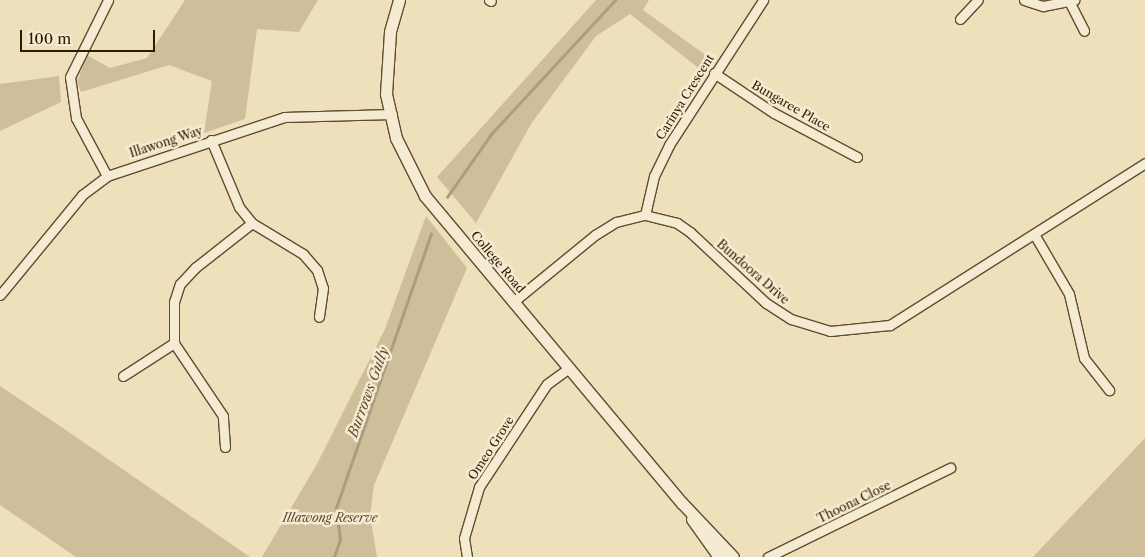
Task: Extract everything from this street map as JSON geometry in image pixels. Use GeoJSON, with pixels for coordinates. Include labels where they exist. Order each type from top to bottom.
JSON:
{"type":"FeatureCollection","features":[{"type":"Feature","properties":{"kind":"main road","name":"College Road"},"geometry":{"type":"LineString","coordinates":[[399,0],[386,66],[392,114],[396,138],[424,196],[682,503],[733,557]]}},
{"type":"Feature","properties":{"kind":"main road","name":"College Road"},"geometry":{"type":"LineString","coordinates":[[682,503],[719,557]]}},
{"type":"Feature","properties":{"kind":"street"},"geometry":{"type":"LineString","coordinates":[[107,176],[76,118],[70,77],[108,0]]}},
{"type":"Feature","properties":{"kind":"street","name":"Carinya Crescent"},"geometry":{"type":"LineString","coordinates":[[645,214],[658,166],[714,73],[764,0]]}},
{"type":"Feature","properties":{"kind":"street"},"geometry":{"type":"LineString","coordinates":[[960,19],[978,0]]}},
{"type":"Feature","properties":{"kind":"street"},"geometry":{"type":"LineString","coordinates":[[1024,0],[1043,6],[1072,1],[1084,31]]}},
{"type":"Feature","properties":{"kind":"street","name":"Bungaree Place"},"geometry":{"type":"LineString","coordinates":[[714,73],[774,113],[857,157]]}},
{"type":"Feature","properties":{"kind":"street","name":"Illawong Way"},"geometry":{"type":"LineString","coordinates":[[0,295],[82,195],[107,176],[284,117],[392,114]]}},
{"type":"Feature","properties":{"kind":"street"},"geometry":{"type":"LineString","coordinates":[[211,140],[239,207],[252,223],[303,254],[317,270],[323,288],[319,317]]}},
{"type":"Feature","properties":{"kind":"street","name":"Bundoora Drive"},"geometry":{"type":"LineString","coordinates":[[645,214],[677,223],[690,232],[766,302],[791,320],[830,331],[890,325],[1145,163]]}},
{"type":"Feature","properties":{"kind":"street"},"geometry":{"type":"LineString","coordinates":[[513,302],[595,235],[616,222],[645,214]]}},
{"type":"Feature","properties":{"kind":"street"},"geometry":{"type":"LineString","coordinates":[[225,447],[224,416],[174,343],[171,323],[180,284],[252,223]]}},
{"type":"Feature","properties":{"kind":"street"},"geometry":{"type":"LineString","coordinates":[[1034,234],[1069,294],[1084,358],[1109,390]]}},
{"type":"Feature","properties":{"kind":"street"},"geometry":{"type":"LineString","coordinates":[[123,376],[174,343]]}},
{"type":"Feature","properties":{"kind":"street","name":"Omeo Grove"},"geometry":{"type":"LineString","coordinates":[[467,557],[464,538],[479,487],[547,384],[569,368]]}},
{"type":"Feature","properties":{"kind":"street","name":"Thoona Close"},"geometry":{"type":"LineString","coordinates":[[768,557],[950,468]]}},
{"type":"Feature","properties":{"kind":"green space"},"geometry":{"type":"Polygon","coordinates":[[[185,0],[318,0],[299,32],[257,29],[245,119],[204,133],[212,81],[169,65],[81,92],[77,82],[87,55],[110,68],[147,58],[185,0]]]}},
{"type":"Feature","properties":{"kind":"green space"},"geometry":{"type":"Polygon","coordinates":[[[596,0],[649,0],[643,10],[707,56],[701,70],[630,14],[596,36],[531,124],[476,223],[437,177],[596,0]]]}},
{"type":"Feature","properties":{"kind":"green space"},"geometry":{"type":"Polygon","coordinates":[[[59,76],[61,102],[0,131],[0,84],[59,76]]]}},
{"type":"Feature","properties":{"kind":"green space","name":"Illawong Reserve"},"geometry":{"type":"Polygon","coordinates":[[[426,216],[467,268],[374,485],[370,516],[377,557],[262,557],[317,464],[385,329],[426,216]]]}},
{"type":"Feature","properties":{"kind":"green space"},"geometry":{"type":"Polygon","coordinates":[[[0,386],[250,557],[76,557],[0,505],[0,386]]]}},
{"type":"Feature","properties":{"kind":"green space"},"geometry":{"type":"Polygon","coordinates":[[[1145,438],[1145,557],[1033,557],[1145,438]]]}},
{"type":"Feature","properties":{"kind":"waterway","name":"Burrows Gully"},"geometry":{"type":"LineString","coordinates":[[447,197],[492,133],[615,0]]}},
{"type":"Feature","properties":{"kind":"waterway","name":"Burrows Gully"},"geometry":{"type":"LineString","coordinates":[[334,557],[340,540],[336,508],[431,234]]}}]}
